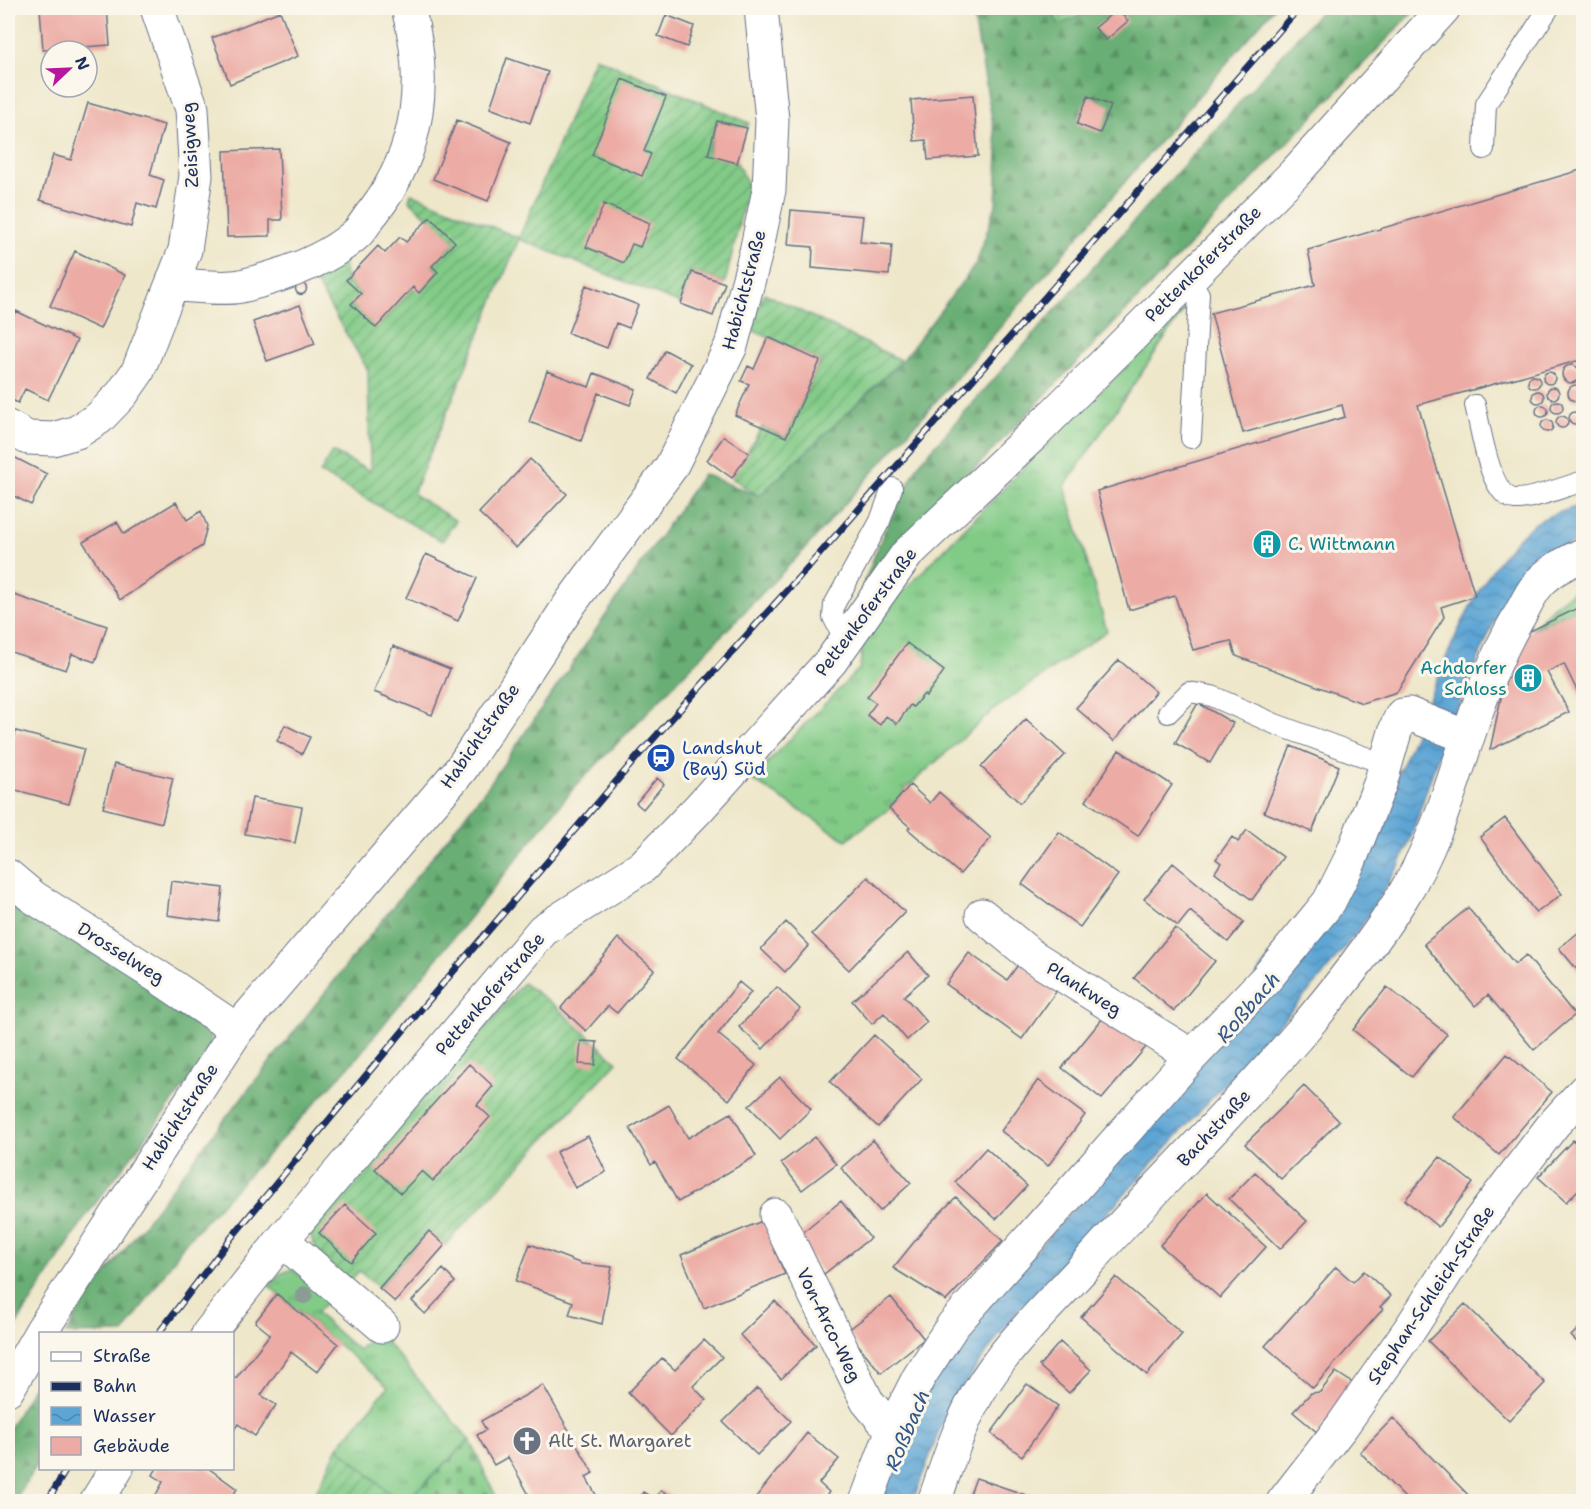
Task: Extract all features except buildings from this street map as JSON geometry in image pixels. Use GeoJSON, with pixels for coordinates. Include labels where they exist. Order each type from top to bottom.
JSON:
{"type":"FeatureCollection","features":[{"type":"Feature","properties":{"kind":"street","name":"Zeisigweg"},"geometry":{"type":"LineString","coordinates":[[8,427],[28,438],[53,439],[77,432],[99,418],[122,394],[138,370],[173,285],[185,250],[196,176],[192,109],[157,8]]}},
{"type":"Feature","properties":{"kind":"street"},"geometry":{"type":"LineString","coordinates":[[173,285],[239,286],[327,254],[355,236],[387,193],[407,153],[419,98],[415,32],[408,8]]}},
{"type":"Feature","properties":{"kind":"street","name":"Habichtstraße"},"geometry":{"type":"LineString","coordinates":[[41,1332],[237,1029],[461,769],[541,645],[671,467],[731,346],[756,252],[769,190],[772,120],[762,8]]}},
{"type":"Feature","properties":{"kind":"street","name":"Pettenkoferstraße"},"geometry":{"type":"LineString","coordinates":[[210,1332],[282,1240],[543,930],[642,867],[699,808],[831,661],[907,554],[1033,435],[1294,174],[1444,8]]}},
{"type":"Feature","properties":{"kind":"street","name":"Bachstraße"},"geometry":{"type":"LineString","coordinates":[[934,1502],[969,1411],[1000,1362],[1102,1246],[1218,1125],[1358,964],[1410,884],[1434,838],[1445,728],[1506,638],[1535,587],[1549,574],[1584,554]]}},
{"type":"Feature","properties":{"kind":"street"},"geometry":{"type":"LineString","coordinates":[[866,1502],[894,1426],[919,1377],[953,1325],[1192,1056],[1265,980],[1329,902],[1350,860],[1387,765],[1396,725],[1402,715],[1409,714],[1445,728]]}},
{"type":"Feature","properties":{"kind":"street","name":"Drosselweg"},"geometry":{"type":"LineString","coordinates":[[8,876],[33,897],[237,1029]]}},
{"type":"Feature","properties":{"kind":"street","name":"Plankweg"},"geometry":{"type":"LineString","coordinates":[[982,915],[1032,956],[1192,1056]]}},
{"type":"Feature","properties":{"kind":"street","name":"Stephan-Schleich-Straße"},"geometry":{"type":"LineString","coordinates":[[1282,1502],[1342,1426],[1412,1326],[1478,1223],[1553,1125],[1584,1091]]}},
{"type":"Feature","properties":{"kind":"street","name":"Von-Arco-Weg"},"geometry":{"type":"LineString","coordinates":[[776,1215],[867,1401],[882,1419],[894,1426]]}},
{"type":"Feature","properties":{"kind":"street"},"geometry":{"type":"LineString","coordinates":[[282,1240],[382,1326]]}},
{"type":"Feature","properties":{"kind":"street","name":"Habichtstraße"},"geometry":{"type":"LineString","coordinates":[[8,1389],[39,1335]]}},
{"type":"Feature","properties":{"kind":"street"},"geometry":{"type":"LineString","coordinates":[[96,1502],[116,1470]]}},
{"type":"Feature","properties":{"kind":"lane"},"geometry":{"type":"LineString","coordinates":[[1484,149],[1486,104],[1549,8]]}},
{"type":"Feature","properties":{"kind":"lane"},"geometry":{"type":"LineString","coordinates":[[1188,278],[1199,294],[1191,438]]}},
{"type":"Feature","properties":{"kind":"lane"},"geometry":{"type":"LineString","coordinates":[[1475,405],[1495,485],[1505,496],[1517,500],[1584,481]]}},
{"type":"Feature","properties":{"kind":"lane"},"geometry":{"type":"LineString","coordinates":[[845,640],[833,617],[834,605],[880,521],[892,488]]}},
{"type":"Feature","properties":{"kind":"lane"},"geometry":{"type":"LineString","coordinates":[[1168,713],[1189,692],[1212,696],[1275,724],[1387,765]]}},
{"type":"Feature","properties":{"kind":"green space"},"geometry":{"type":"Polygon","coordinates":[[[972,8],[1052,8],[1059,24],[1099,8],[1274,8],[961,373],[804,550],[573,789],[355,1060],[185,1243],[125,1332],[67,1332],[85,1301],[210,1138],[489,785],[703,474],[759,496],[902,361],[976,264],[996,205],[998,152],[972,8]]]}},
{"type":"Feature","properties":{"kind":"green space"},"geometry":{"type":"Polygon","coordinates":[[[1052,8],[1099,8],[1058,25],[1052,8]]]}},
{"type":"Feature","properties":{"kind":"green space"},"geometry":{"type":"Polygon","coordinates":[[[1323,8],[1417,8],[863,585],[884,532],[918,465],[1323,8]]]}},
{"type":"Feature","properties":{"kind":"green space"},"geometry":{"type":"Polygon","coordinates":[[[595,57],[749,123],[747,128],[717,121],[708,154],[737,163],[748,185],[725,283],[692,272],[681,304],[519,239],[413,494],[456,521],[442,541],[320,473],[332,452],[370,471],[368,370],[310,273],[344,256],[346,280],[361,294],[352,305],[376,327],[413,287],[420,292],[438,272],[432,266],[455,242],[409,200],[411,193],[519,238],[595,57]]]}},
{"type":"Feature","properties":{"kind":"green space"},"geometry":{"type":"Polygon","coordinates":[[[764,293],[902,361],[759,496],[732,478],[762,427],[786,437],[820,361],[750,329],[764,293]]]}},
{"type":"Feature","properties":{"kind":"green space"},"geometry":{"type":"Polygon","coordinates":[[[1186,307],[1065,486],[1107,631],[996,708],[910,785],[889,809],[846,840],[751,779],[860,668],[862,646],[886,609],[1041,450],[1186,307]]]}},
{"type":"Feature","properties":{"kind":"green space"},"geometry":{"type":"Polygon","coordinates":[[[1583,584],[1583,605],[1532,630],[1552,607],[1583,584]]]}},
{"type":"Feature","properties":{"kind":"green space"},"geometry":{"type":"Polygon","coordinates":[[[8,876],[196,1010],[211,1032],[210,1053],[86,1216],[8,1338],[8,876]]]}},
{"type":"Feature","properties":{"kind":"green space"},"geometry":{"type":"Polygon","coordinates":[[[523,983],[553,1004],[617,1062],[445,1245],[428,1231],[379,1288],[359,1271],[350,1281],[316,1249],[311,1234],[312,1225],[523,983]]]}},
{"type":"Feature","properties":{"kind":"green space"},"geometry":{"type":"Polygon","coordinates":[[[292,1269],[329,1299],[316,1313],[358,1350],[377,1331],[470,1440],[406,1501],[398,1501],[338,1447],[388,1387],[269,1286],[280,1274],[292,1269]]]}},
{"type":"Feature","properties":{"kind":"green space"},"geometry":{"type":"Polygon","coordinates":[[[39,1377],[39,1461],[15,1501],[8,1501],[8,1430],[39,1377]]]}},
{"type":"Feature","properties":{"kind":"green space"},"geometry":{"type":"Polygon","coordinates":[[[470,1440],[498,1501],[406,1501],[470,1440]]]}},
{"type":"Feature","properties":{"kind":"green space"},"geometry":{"type":"Polygon","coordinates":[[[338,1447],[398,1501],[312,1501],[338,1447]]]}},
{"type":"Feature","properties":{"kind":"water","name":"Roßbach"},"geometry":{"type":"Polygon","coordinates":[[[1583,505],[1583,538],[1543,557],[1529,569],[1497,615],[1441,747],[1399,866],[1360,928],[1319,980],[1009,1321],[955,1397],[941,1426],[913,1501],[879,1502],[910,1417],[946,1353],[1167,1102],[1393,784],[1451,646],[1488,577],[1509,548],[1538,521],[1583,505]]]}},
{"type":"Feature","properties":{"kind":"railway"},"geometry":{"type":"LineString","coordinates":[[160,1332],[231,1238],[422,1008],[638,756],[809,566],[1299,8]]}},
{"type":"Feature","properties":{"kind":"railway"},"geometry":{"type":"LineString","coordinates":[[47,1502],[66,1470]]}},
{"type":"Feature","properties":{"kind":"place","name":"C. Wittmann"},"geometry":{"type":"Point","coordinates":[1267,544]}},
{"type":"Feature","properties":{"kind":"place","name":"Achdorfer Schloss"},"geometry":{"type":"Point","coordinates":[1528,678]}},
{"type":"Feature","properties":{"kind":"place","name":"Landshut (Bay) Süd"},"geometry":{"type":"Point","coordinates":[661,758]}},
{"type":"Feature","properties":{"kind":"place","name":"Alt St. Margaret"},"geometry":{"type":"Point","coordinates":[527,1441]}}]}
